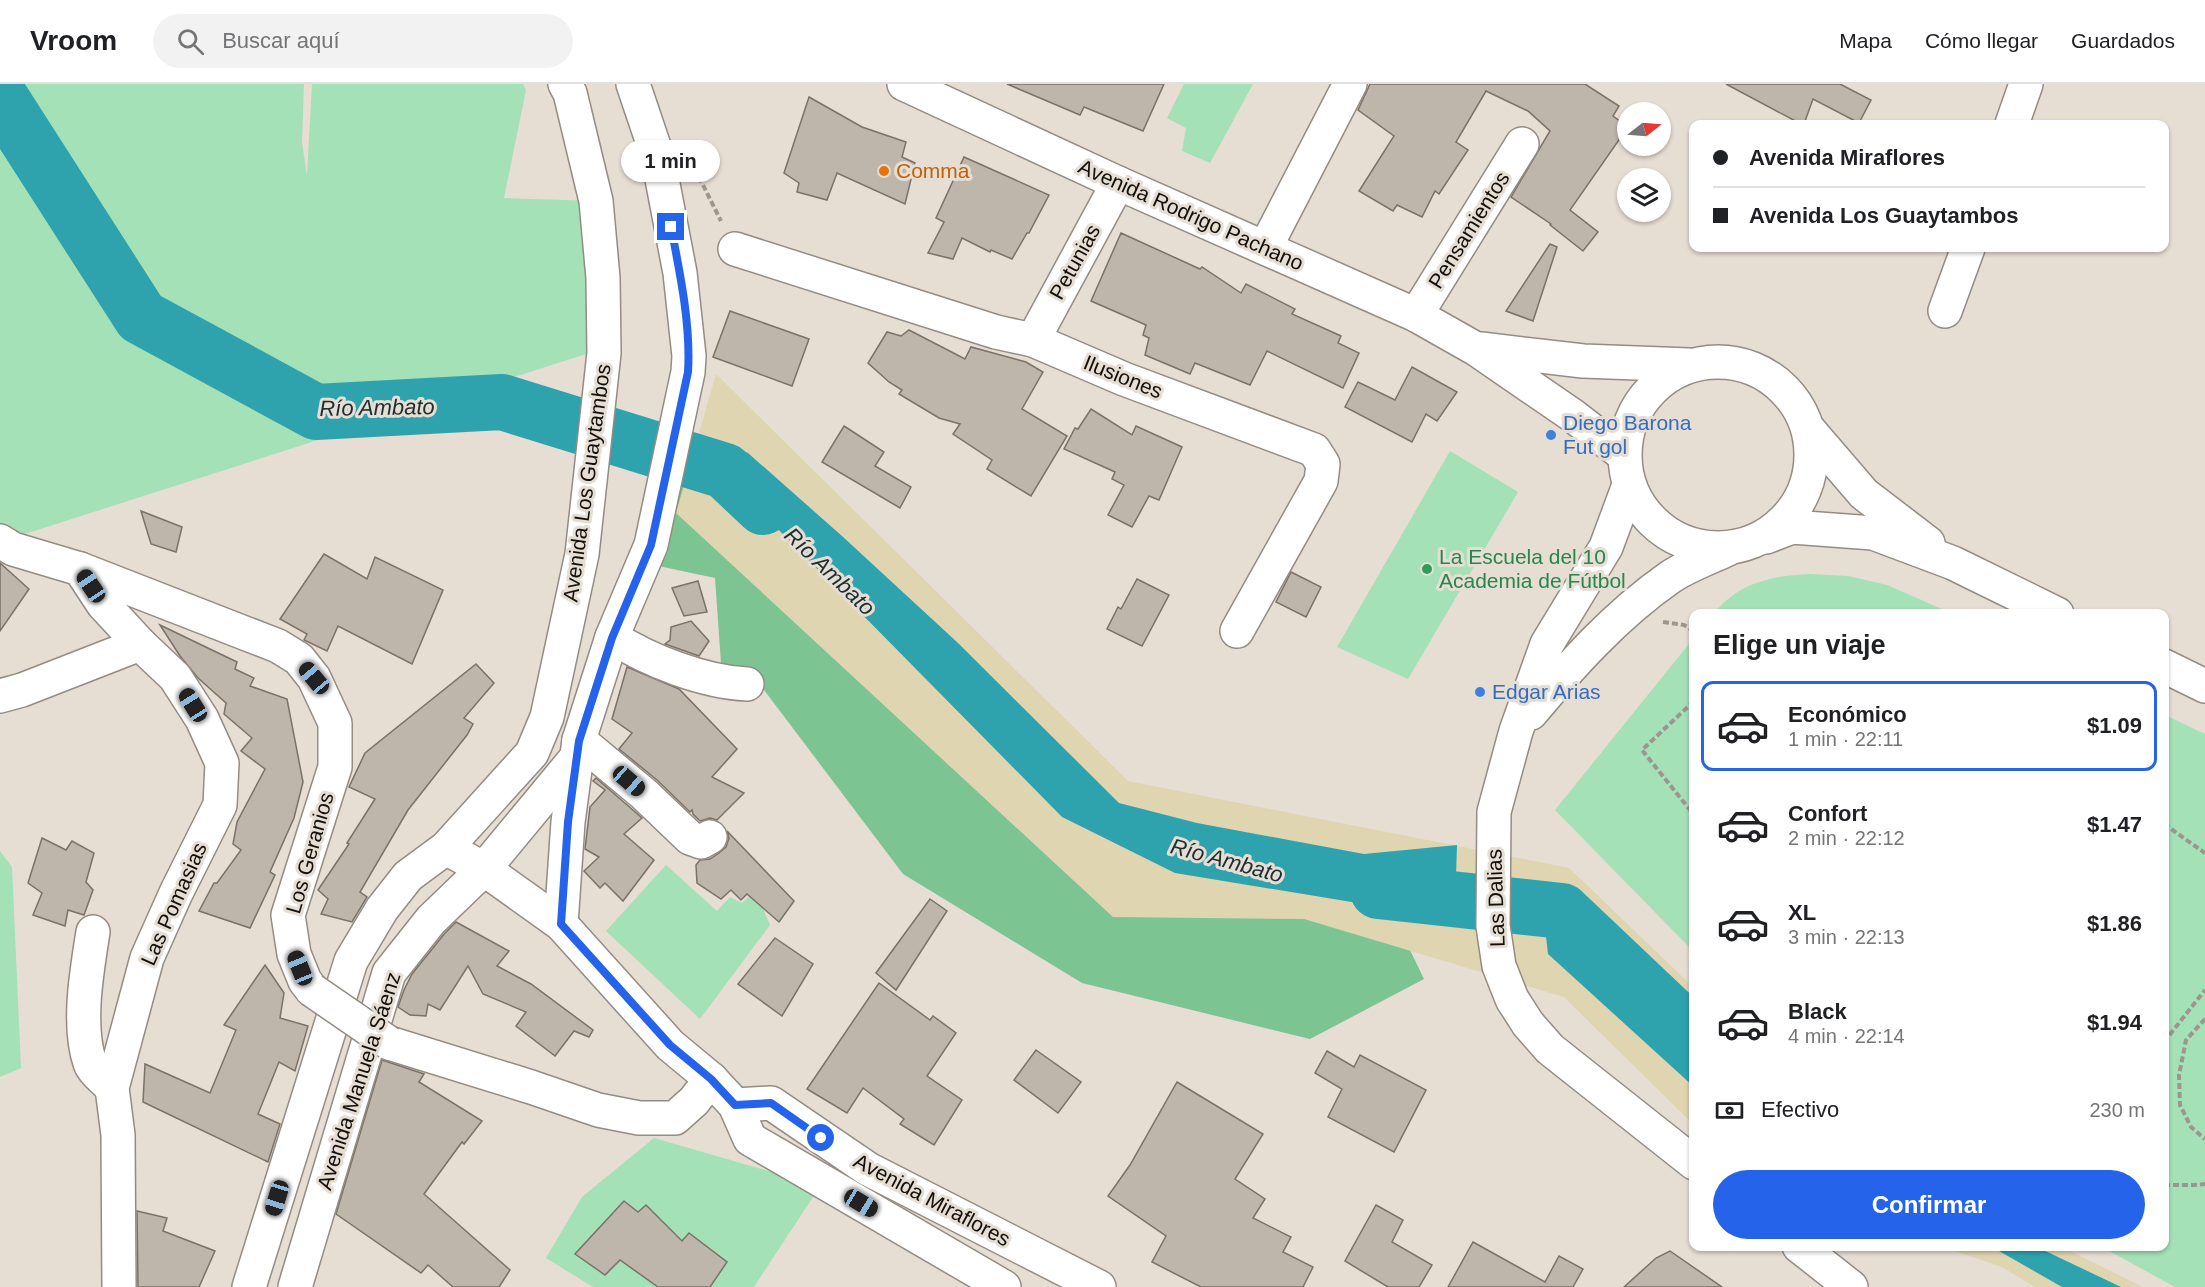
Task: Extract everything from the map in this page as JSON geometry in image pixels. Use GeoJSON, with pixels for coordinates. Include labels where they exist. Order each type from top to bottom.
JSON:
{"type":"FeatureCollection","features":[{"type":"Feature","properties":{"kind":"main road"},"geometry":{"type":"LineString","coordinates":[[561,924],[568,822],[577,749],[612,638],[651,545],[688,372],[689,356],[680,273],[658,158],[633,84]]}},
{"type":"Feature","properties":{"kind":"main road","name":"Avenida Rodrigo Pachano"},"geometry":{"type":"LineString","coordinates":[[904,84],[1118,183],[1416,315],[1476,349],[1572,415],[1627,470]]}},
{"type":"Feature","properties":{"kind":"main road"},"geometry":{"type":"LineString","coordinates":[[1265,248],[1350,84]]}},
{"type":"Feature","properties":{"kind":"main road"},"geometry":{"type":"LineString","coordinates":[[2013,120],[2026,84]]}},
{"type":"Feature","properties":{"kind":"main road","name":"Avenida Los Guaytambos"},"geometry":{"type":"LineString","coordinates":[[446,848],[532,753],[547,717],[582,554],[604,353],[603,278],[596,201],[574,87]]}},
{"type":"Feature","properties":{"kind":"main road","name":"Pensamientos"},"geometry":{"type":"LineString","coordinates":[[1416,315],[1522,144]]}},
{"type":"Feature","properties":{"kind":"main road","name":"Petunias"},"geometry":{"type":"LineString","coordinates":[[1033,340],[1118,183]]}},
{"type":"Feature","properties":{"kind":"main road","name":"Ilusiones"},"geometry":{"type":"LineString","coordinates":[[735,249],[996,332],[1033,340],[1124,379],[1314,450],[1323,464],[1321,481],[1237,631]]}},
{"type":"Feature","properties":{"kind":"main road"},"geometry":{"type":"LineString","coordinates":[[1945,310],[1967,252]]}},
{"type":"Feature","properties":{"kind":"main road","name":"Avenida Rodrigo Pachano"},"geometry":{"type":"LineString","coordinates":[[1476,349],[1583,361],[1689,365]]}},
{"type":"Feature","properties":{"kind":"main road"},"geometry":{"type":"LineString","coordinates":[[1953,562],[1864,494],[1809,430],[1796,402],[1775,380],[1748,366],[1719,360],[1689,365],[1663,379],[1642,399],[1629,426],[1627,470],[1644,513],[1667,534],[1696,546],[1728,549],[1747,545],[1792,527],[1873,533],[1953,562],[2047,609]]}},
{"type":"Feature","properties":{"kind":"main road"},"geometry":{"type":"LineString","coordinates":[[1764,538],[1788,518],[1805,492],[1812,461],[1809,430]]}},
{"type":"Feature","properties":{"kind":"main road","name":"Las Dalias"},"geometry":{"type":"LineString","coordinates":[[1627,470],[1606,547],[1547,644],[1516,730],[1494,812],[1493,926],[1499,966],[1512,999],[1528,1024],[1550,1049],[1689,1158]]}},
{"type":"Feature","properties":{"kind":"main road","name":"Los Geranios"},"geometry":{"type":"LineString","coordinates":[[0,541],[13,549],[80,569],[278,646],[298,659],[314,678],[335,723],[335,767],[288,915],[294,954],[305,981],[312,990],[389,1043],[598,1110],[639,1118],[675,1118],[694,1101],[711,1079]]}},
{"type":"Feature","properties":{"kind":"main road","name":"Las Dalias"},"geometry":{"type":"LineString","coordinates":[[1516,730],[1566,671],[1621,616],[1671,576],[1728,549]]}},
{"type":"Feature","properties":{"kind":"main road","name":"Las Pomasias"},"geometry":{"type":"LineString","coordinates":[[80,569],[103,604],[140,644],[175,676],[202,719],[222,763],[220,805],[147,958],[112,1088],[118,1135],[119,1287]]}},
{"type":"Feature","properties":{"kind":"main road"},"geometry":{"type":"LineString","coordinates":[[612,638],[634,651],[690,673],[747,684]]}},
{"type":"Feature","properties":{"kind":"main road"},"geometry":{"type":"LineString","coordinates":[[0,696],[22,690],[140,644]]}},
{"type":"Feature","properties":{"kind":"main road"},"geometry":{"type":"LineString","coordinates":[[2169,668],[2205,686]]}},
{"type":"Feature","properties":{"kind":"main road"},"geometry":{"type":"LineString","coordinates":[[577,749],[636,787],[690,838],[701,842],[710,837]]}},
{"type":"Feature","properties":{"kind":"main road"},"geometry":{"type":"LineString","coordinates":[[484,869],[577,749]]}},
{"type":"Feature","properties":{"kind":"main road","name":"Avenida Miraflores"},"geometry":{"type":"LineString","coordinates":[[446,848],[484,869],[561,924],[670,1045],[711,1079],[735,1105],[750,1139],[1004,1287]]}},
{"type":"Feature","properties":{"kind":"main road","name":"Avenida Manuela Sáenz"},"geometry":{"type":"LineString","coordinates":[[249,1287],[351,961],[382,909],[408,876],[446,848]]}},
{"type":"Feature","properties":{"kind":"main road","name":"Avenida Manuela Sáenz"},"geometry":{"type":"LineString","coordinates":[[295,1287],[389,973],[431,920],[484,869]]}},
{"type":"Feature","properties":{"kind":"main road"},"geometry":{"type":"LineString","coordinates":[[93,932],[83,996],[86,1040],[90,1065],[112,1088]]}},
{"type":"Feature","properties":{"kind":"main road","name":"Avenida Miraflores"},"geometry":{"type":"LineString","coordinates":[[735,1105],[771,1103],[868,1169],[1099,1287]]}},
{"type":"Feature","properties":{"kind":"main road"},"geometry":{"type":"LineString","coordinates":[[1805,1251],[1851,1287]]}},
{"type":"Feature","properties":{"kind":"path"},"geometry":{"type":"LineString","coordinates":[[658,158],[689,158],[735,249]]}},
{"type":"Feature","properties":{"kind":"path"},"geometry":{"type":"LineString","coordinates":[[1689,706],[1642,750],[1689,809]]}},
{"type":"Feature","properties":{"kind":"path"},"geometry":{"type":"LineString","coordinates":[[2169,828],[2204,852]]}},
{"type":"Feature","properties":{"kind":"path"},"geometry":{"type":"LineString","coordinates":[[2169,1036],[2205,990]]}},
{"type":"Feature","properties":{"kind":"path"},"geometry":{"type":"LineString","coordinates":[[2205,1019],[2186,1040],[2179,1075],[2180,1105],[2191,1127],[2205,1139]]}},
{"type":"Feature","properties":{"kind":"path"},"geometry":{"type":"LineString","coordinates":[[2169,1185],[2205,1184]]}},
{"type":"Feature","properties":{"kind":"green space"},"geometry":{"type":"Polygon","coordinates":[[[0,84],[304,84],[302,143],[307,175],[312,84],[523,84],[526,90],[504,198],[596,201],[608,347],[0,542],[0,84]]]}},
{"type":"Feature","properties":{"kind":"green space"},"geometry":{"type":"Polygon","coordinates":[[[1184,84],[1253,84],[1210,163],[1182,151],[1186,128],[1167,118],[1184,84]]]}},
{"type":"Feature","properties":{"kind":"green space","name":"La Escuela del 10 Academia de Fútbol"},"geometry":{"type":"Polygon","coordinates":[[[1450,451],[1518,492],[1408,679],[1337,647],[1450,451]]]}},
{"type":"Feature","properties":{"kind":"green space"},"geometry":{"type":"Polygon","coordinates":[[[679,479],[767,524],[1059,825],[1393,915],[1424,979],[1310,1039],[1082,983],[903,874],[761,686],[721,663],[715,578],[649,564],[679,479]]]}},
{"type":"Feature","properties":{"kind":"green space"},"geometry":{"type":"Polygon","coordinates":[[[1810,574],[1848,576],[1887,585],[1942,609],[1718,609],[1734,594],[1746,588],[1769,579],[1810,574]]]}},
{"type":"Feature","properties":{"kind":"green space"},"geometry":{"type":"Polygon","coordinates":[[[1689,644],[1689,947],[1555,810],[1689,644]]]}},
{"type":"Feature","properties":{"kind":"green space"},"geometry":{"type":"Polygon","coordinates":[[[2169,717],[2205,734],[2205,1287],[2175,1287],[2109,1251],[2169,1251],[2169,717]]]}},
{"type":"Feature","properties":{"kind":"green space"},"geometry":{"type":"Polygon","coordinates":[[[0,851],[12,867],[21,1068],[0,1077],[0,851]]]}},
{"type":"Feature","properties":{"kind":"green space"},"geometry":{"type":"Polygon","coordinates":[[[666,865],[717,911],[730,897],[742,903],[763,883],[771,895],[764,911],[770,925],[700,1019],[606,931],[666,865]]]}},
{"type":"Feature","properties":{"kind":"green space"},"geometry":{"type":"Polygon","coordinates":[[[654,1138],[786,1176],[815,1194],[754,1287],[593,1287],[546,1258],[582,1197],[654,1138]]]}},
{"type":"Feature","properties":{"kind":"sand"},"geometry":{"type":"Polygon","coordinates":[[[716,374],[1128,781],[1569,868],[1689,983],[1689,1120],[1564,997],[1304,919],[1113,917],[676,513],[716,374]]]}},
{"type":"Feature","properties":{"kind":"sand"},"geometry":{"type":"Polygon","coordinates":[[[1955,1251],[2070,1251],[2143,1287],[2035,1287],[2002,1267],[1955,1251]]]}},
{"type":"Feature","properties":{"kind":"water"},"geometry":{"type":"Polygon","coordinates":[[[718,441],[748,453],[842,536],[958,643],[1119,803],[1197,823],[1364,854],[1457,845],[1455,908],[1388,908],[1175,873],[1062,817],[768,519],[695,476],[718,441]]]}},
{"type":"Feature","properties":{"kind":"water"},"geometry":{"type":"Polygon","coordinates":[[[1541,892],[1574,901],[1689,1009],[1689,1082],[1548,954],[1541,892]]]}},
{"type":"Feature","properties":{"kind":"water"},"geometry":{"type":"Polygon","coordinates":[[[1999,1251],[2045,1251],[2121,1287],[2062,1287],[1999,1251]]]}},
{"type":"Feature","properties":{"kind":"building"},"geometry":{"type":"Polygon","coordinates":[[[1007,84],[1164,84],[1143,131],[1084,107],[1080,115],[1007,84]]]}},
{"type":"Feature","properties":{"kind":"building"},"geometry":{"type":"Polygon","coordinates":[[[1370,84],[1585,84],[1617,105],[1613,116],[1617,119],[1617,143],[1570,210],[1598,232],[1583,251],[1551,224],[1511,197],[1550,131],[1528,111],[1486,91],[1456,142],[1468,150],[1439,194],[1435,191],[1422,217],[1397,205],[1393,211],[1359,191],[1394,136],[1358,110],[1370,84]]]}},
{"type":"Feature","properties":{"kind":"building"},"geometry":{"type":"Polygon","coordinates":[[[1726,84],[1840,84],[1871,100],[1861,120],[1853,120],[1813,99],[1805,120],[1794,120],[1726,84]]]}},
{"type":"Feature","properties":{"kind":"building"},"geometry":{"type":"Polygon","coordinates":[[[809,97],[862,127],[906,142],[902,157],[915,163],[905,204],[837,173],[827,200],[797,192],[799,183],[784,173],[809,97]]]}},
{"type":"Feature","properties":{"kind":"building"},"geometry":{"type":"Polygon","coordinates":[[[964,157],[1049,195],[1012,259],[991,250],[990,252],[962,238],[953,259],[928,253],[944,222],[936,218],[964,157]]]}},
{"type":"Feature","properties":{"kind":"building"},"geometry":{"type":"Polygon","coordinates":[[[1121,233],[1200,269],[1202,267],[1241,293],[1246,284],[1295,309],[1292,314],[1341,336],[1338,343],[1359,353],[1343,388],[1267,351],[1250,385],[1195,363],[1190,374],[1145,355],[1149,338],[1143,335],[1146,325],[1091,301],[1121,233]]]}},
{"type":"Feature","properties":{"kind":"building"},"geometry":{"type":"Polygon","coordinates":[[[1550,244],[1557,247],[1533,321],[1506,311],[1550,244]]]}},
{"type":"Feature","properties":{"kind":"building"},"geometry":{"type":"Polygon","coordinates":[[[730,311],[809,339],[792,386],[713,357],[730,311]]]}},
{"type":"Feature","properties":{"kind":"building"},"geometry":{"type":"Polygon","coordinates":[[[909,330],[965,359],[971,347],[1026,362],[1043,372],[1022,409],[1067,436],[1031,496],[987,469],[992,460],[953,434],[960,424],[939,418],[899,394],[902,390],[889,382],[868,363],[887,332],[901,336],[909,330]]]}},
{"type":"Feature","properties":{"kind":"building"},"geometry":{"type":"Polygon","coordinates":[[[1412,367],[1457,392],[1437,421],[1426,414],[1412,442],[1345,407],[1358,382],[1395,400],[1412,367]]]}},
{"type":"Feature","properties":{"kind":"building"},"geometry":{"type":"Polygon","coordinates":[[[1091,409],[1132,435],[1136,426],[1182,447],[1159,500],[1149,496],[1132,527],[1108,515],[1124,485],[1112,479],[1115,472],[1064,449],[1075,428],[1078,429],[1091,409]]]}},
{"type":"Feature","properties":{"kind":"building"},"geometry":{"type":"Polygon","coordinates":[[[844,426],[884,452],[875,466],[911,487],[900,508],[822,462],[844,426]]]}},
{"type":"Feature","properties":{"kind":"building"},"geometry":{"type":"Polygon","coordinates":[[[141,511],[182,527],[176,552],[151,544],[141,511]]]}},
{"type":"Feature","properties":{"kind":"building"},"geometry":{"type":"Polygon","coordinates":[[[324,554],[367,579],[375,557],[443,590],[412,664],[338,626],[327,651],[304,640],[307,634],[280,619],[324,554]]]}},
{"type":"Feature","properties":{"kind":"building"},"geometry":{"type":"Polygon","coordinates":[[[0,563],[29,589],[0,631],[0,563]]]}},
{"type":"Feature","properties":{"kind":"building"},"geometry":{"type":"Polygon","coordinates":[[[1291,572],[1321,587],[1306,617],[1276,602],[1291,572]]]}},
{"type":"Feature","properties":{"kind":"building"},"geometry":{"type":"Polygon","coordinates":[[[1137,579],[1169,595],[1142,646],[1107,629],[1118,607],[1121,609],[1137,579]]]}},
{"type":"Feature","properties":{"kind":"building"},"geometry":{"type":"Polygon","coordinates":[[[698,581],[707,612],[684,616],[672,588],[698,581]]]}},
{"type":"Feature","properties":{"kind":"building"},"geometry":{"type":"Polygon","coordinates":[[[691,621],[709,641],[699,656],[665,644],[670,640],[671,627],[691,621]]]}},
{"type":"Feature","properties":{"kind":"building"},"geometry":{"type":"Polygon","coordinates":[[[160,625],[237,662],[235,669],[254,678],[250,686],[287,699],[303,782],[294,818],[270,872],[275,875],[250,928],[199,911],[214,883],[217,883],[241,850],[233,844],[237,822],[265,769],[241,751],[252,738],[224,714],[226,703],[198,678],[180,656],[160,625]]]}},
{"type":"Feature","properties":{"kind":"building"},"geometry":{"type":"Polygon","coordinates":[[[476,664],[494,683],[464,718],[473,724],[467,735],[408,810],[360,892],[367,897],[352,922],[321,914],[328,899],[318,890],[349,844],[347,843],[375,799],[349,787],[365,753],[476,664]]]}},
{"type":"Feature","properties":{"kind":"building"},"geometry":{"type":"Polygon","coordinates":[[[627,667],[679,689],[737,749],[712,777],[744,793],[717,820],[710,818],[700,821],[692,810],[690,812],[657,780],[619,749],[632,733],[612,719],[627,667]]]}},
{"type":"Feature","properties":{"kind":"building"},"geometry":{"type":"Polygon","coordinates":[[[596,778],[642,818],[624,834],[654,860],[623,901],[605,883],[600,888],[584,871],[599,857],[585,849],[590,807],[605,790],[593,781],[596,778]]]}},
{"type":"Feature","properties":{"kind":"building"},"geometry":{"type":"Polygon","coordinates":[[[727,831],[794,901],[779,922],[747,894],[741,900],[731,890],[721,899],[697,883],[696,865],[700,860],[710,859],[726,847],[729,838],[727,831]]]}},
{"type":"Feature","properties":{"kind":"building"},"geometry":{"type":"Polygon","coordinates":[[[42,838],[66,850],[72,841],[94,853],[86,882],[93,890],[84,915],[68,910],[65,926],[33,915],[42,893],[28,883],[42,838]]]}},
{"type":"Feature","properties":{"kind":"building"},"geometry":{"type":"Polygon","coordinates":[[[930,899],[947,911],[896,990],[876,973],[930,899]]]}},
{"type":"Feature","properties":{"kind":"building"},"geometry":{"type":"Polygon","coordinates":[[[456,922],[509,951],[497,966],[531,984],[593,1030],[589,1037],[574,1031],[555,1056],[516,1026],[526,1012],[483,994],[468,966],[440,1010],[428,1004],[426,1016],[410,1015],[398,1007],[412,974],[456,922]]]}},
{"type":"Feature","properties":{"kind":"building"},"geometry":{"type":"Polygon","coordinates":[[[775,938],[813,964],[782,1016],[738,984],[775,938]]]}},
{"type":"Feature","properties":{"kind":"building"},"geometry":{"type":"Polygon","coordinates":[[[265,965],[284,993],[280,1018],[308,1026],[295,1071],[279,1062],[258,1114],[280,1124],[268,1162],[143,1102],[145,1064],[210,1093],[236,1030],[224,1025],[265,965]]]}},
{"type":"Feature","properties":{"kind":"building"},"geometry":{"type":"Polygon","coordinates":[[[879,983],[930,1020],[933,1016],[956,1033],[927,1076],[962,1100],[934,1145],[900,1124],[904,1119],[863,1088],[847,1113],[807,1089],[879,983]]]}},
{"type":"Feature","properties":{"kind":"building"},"geometry":{"type":"Polygon","coordinates":[[[1036,1050],[1081,1082],[1058,1113],[1014,1080],[1036,1050]]]}},
{"type":"Feature","properties":{"kind":"building"},"geometry":{"type":"Polygon","coordinates":[[[1327,1051],[1354,1067],[1360,1055],[1426,1090],[1394,1152],[1328,1117],[1342,1089],[1315,1073],[1327,1051]]]}},
{"type":"Feature","properties":{"kind":"building"},"geometry":{"type":"Polygon","coordinates":[[[382,1060],[424,1074],[419,1082],[482,1121],[464,1144],[462,1142],[424,1194],[510,1270],[499,1287],[453,1287],[428,1265],[421,1273],[336,1214],[382,1060]]]}},
{"type":"Feature","properties":{"kind":"building"},"geometry":{"type":"Polygon","coordinates":[[[1177,1082],[1263,1134],[1235,1179],[1265,1199],[1253,1218],[1291,1237],[1283,1252],[1313,1267],[1303,1287],[1201,1287],[1152,1262],[1166,1236],[1108,1196],[1130,1165],[1177,1082]]]}},
{"type":"Feature","properties":{"kind":"building"},"geometry":{"type":"Polygon","coordinates":[[[624,1201],[638,1212],[646,1205],[682,1241],[689,1233],[727,1262],[710,1287],[658,1287],[620,1260],[605,1275],[575,1254],[624,1201]]]}},
{"type":"Feature","properties":{"kind":"building"},"geometry":{"type":"Polygon","coordinates":[[[1376,1205],[1403,1220],[1392,1242],[1432,1265],[1419,1287],[1388,1287],[1345,1261],[1376,1205]]]}},
{"type":"Feature","properties":{"kind":"building"},"geometry":{"type":"Polygon","coordinates":[[[137,1211],[167,1218],[163,1231],[215,1251],[199,1287],[138,1287],[137,1211]]]}},
{"type":"Feature","properties":{"kind":"building"},"geometry":{"type":"Polygon","coordinates":[[[1473,1242],[1545,1282],[1559,1256],[1583,1269],[1573,1287],[1448,1287],[1473,1242]]]}},
{"type":"Feature","properties":{"kind":"building"},"geometry":{"type":"Polygon","coordinates":[[[1670,1251],[1722,1287],[1624,1287],[1656,1258],[1670,1251]]]}},
{"type":"Feature","properties":{"kind":"waterway","name":"Río Ambato"},"geometry":{"type":"LineString","coordinates":[[0,97],[141,317],[316,412],[502,402],[725,471],[763,507]]}},
{"type":"Feature","properties":{"kind":"waterway","name":"Río Ambato"},"geometry":{"type":"LineString","coordinates":[[1378,891],[1562,911],[1689,1031]]}},
{"type":"Feature","properties":{"kind":"place","name":"Comma"},"geometry":{"type":"Point","coordinates":[884,171]}},
{"type":"Feature","properties":{"kind":"place","name":"Diego Barona Fut gol"},"geometry":{"type":"Point","coordinates":[1551,435]}},
{"type":"Feature","properties":{"kind":"place","name":"La Escuela del 10 Academia de Fútbol"},"geometry":{"type":"Point","coordinates":[1427,569]}},
{"type":"Feature","properties":{"kind":"place","name":"Edgar Arias"},"geometry":{"type":"Point","coordinates":[1480,692]}},
{"type":"Feature","properties":{"kind":"route"},"geometry":{"type":"LineString","coordinates":[[671,227],[680,273],[689,356],[688,372],[651,545],[612,638],[579,741],[568,822],[561,924],[670,1045],[711,1079],[735,1105],[771,1103],[821,1138]]}}]}
